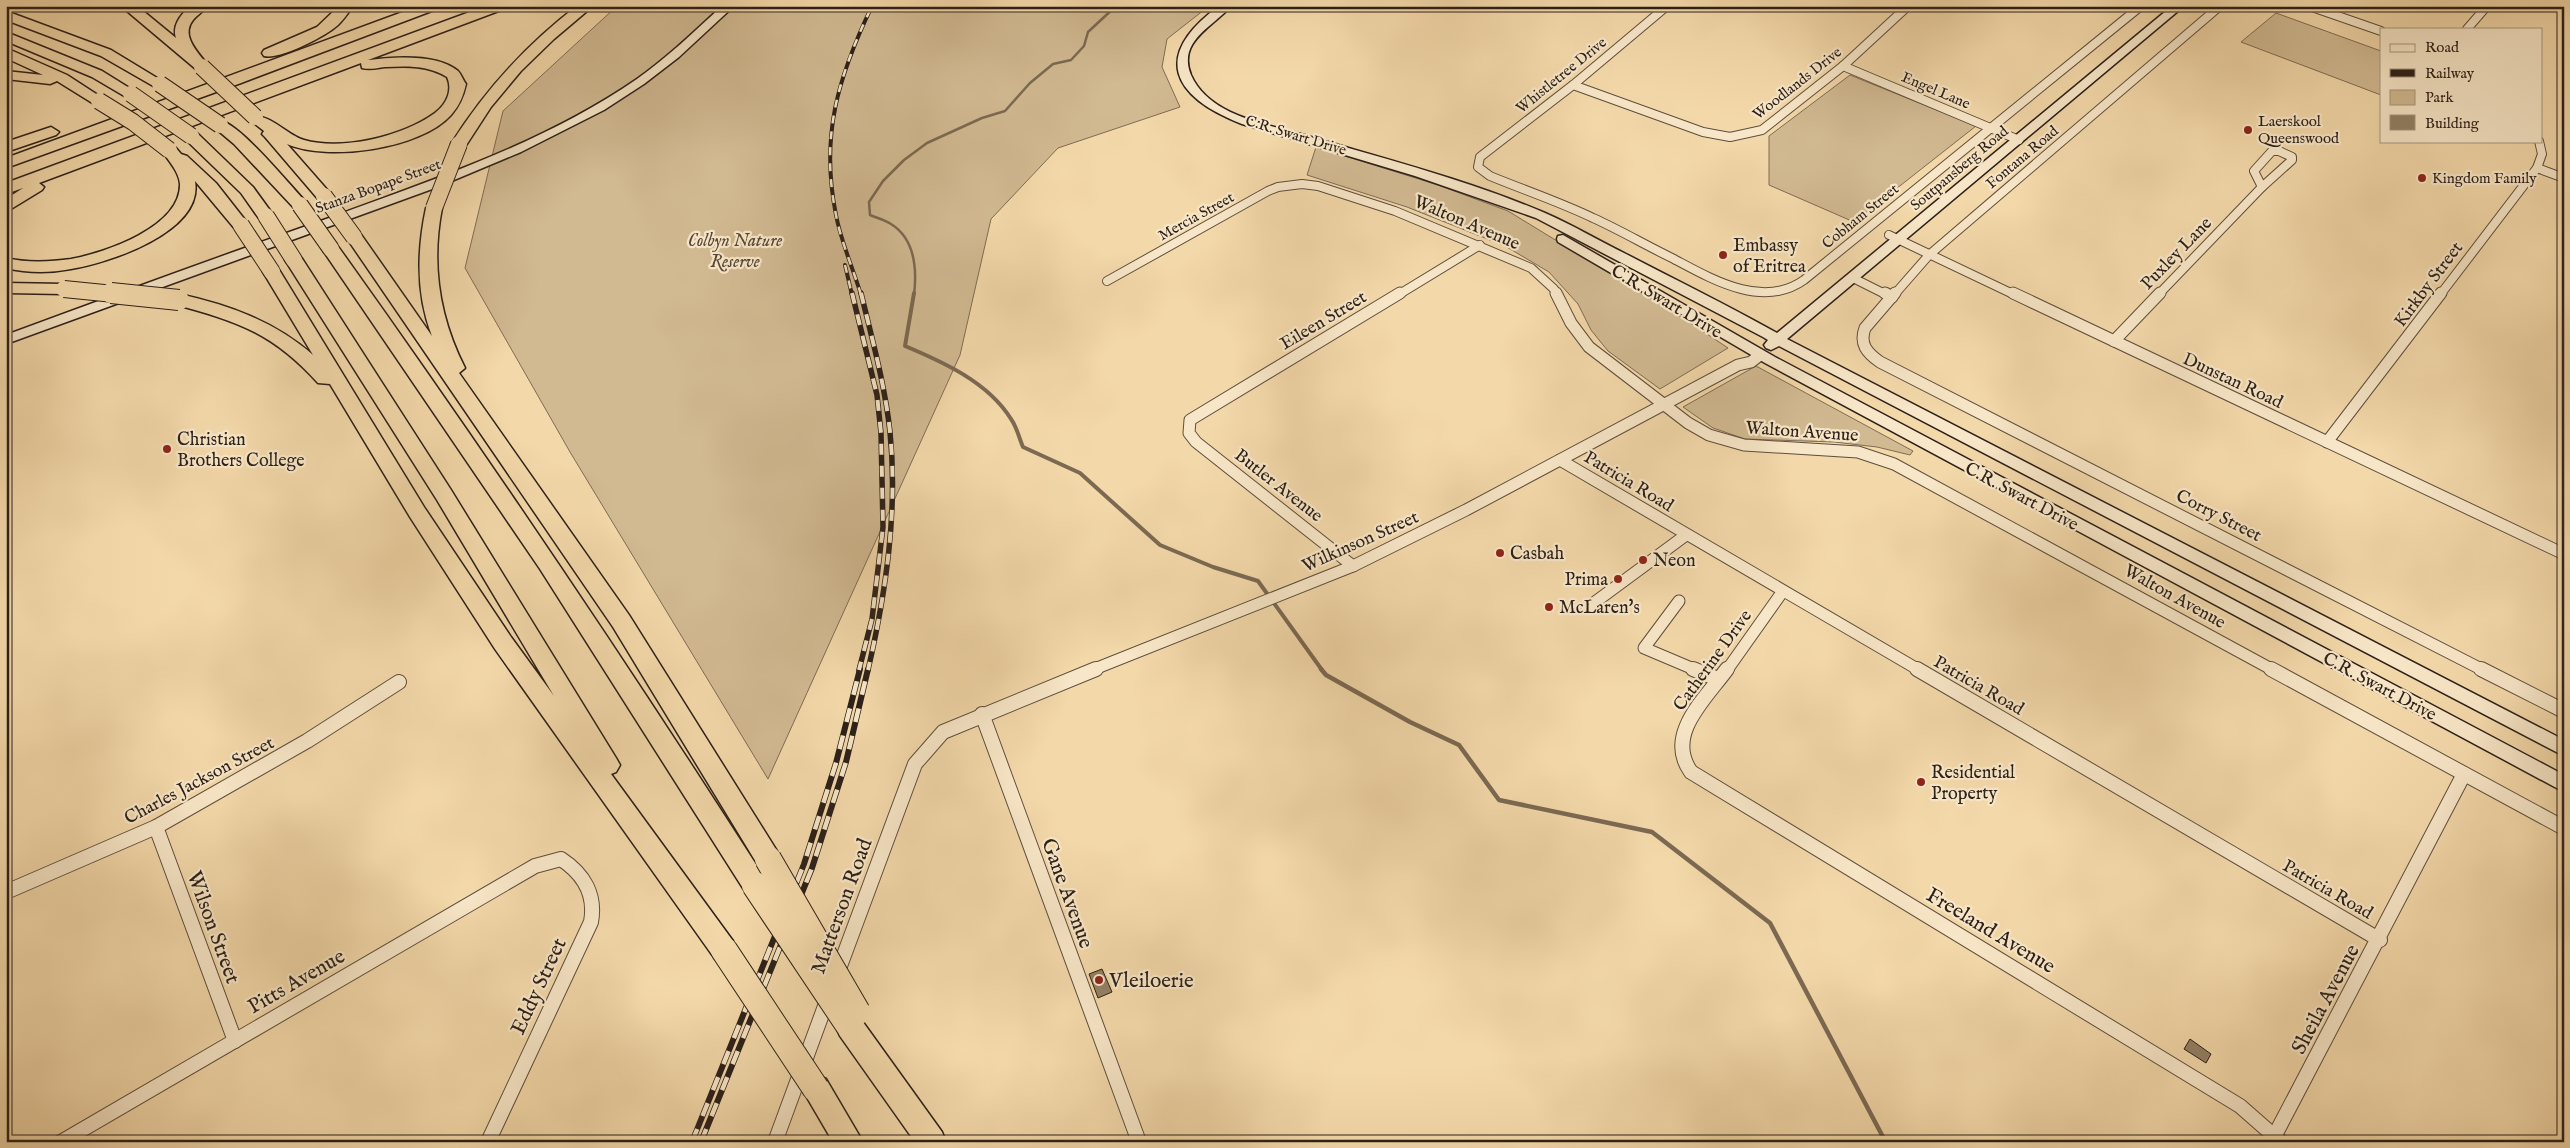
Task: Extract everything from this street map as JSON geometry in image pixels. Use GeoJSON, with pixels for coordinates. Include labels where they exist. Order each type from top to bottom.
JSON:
{"type":"FeatureCollection","features":[{"type":"Feature","properties":{"kind":"highway"},"geometry":{"type":"LineString","coordinates":[[128,6],[200,71],[257,118],[283,136],[302,144],[338,148],[365,146],[397,138],[434,120],[455,100],[458,87],[454,77],[438,66],[418,61],[393,61],[347,69],[243,104]]}},
{"type":"Feature","properties":{"kind":"highway"},"geometry":{"type":"LineString","coordinates":[[200,6],[186,18],[181,34],[200,71]]}},
{"type":"Feature","properties":{"kind":"highway"},"geometry":{"type":"LineString","coordinates":[[200,71],[307,37],[334,20],[346,6]]}},
{"type":"Feature","properties":{"kind":"highway"},"geometry":{"type":"LineString","coordinates":[[6,149],[118,110],[200,71],[401,6]]}},
{"type":"Feature","properties":{"kind":"highway"},"geometry":{"type":"LineString","coordinates":[[6,163],[236,80],[432,6]]}},
{"type":"Feature","properties":{"kind":"highway"},"geometry":{"type":"LineString","coordinates":[[6,176],[252,88],[463,6]]}},
{"type":"Feature","properties":{"kind":"highway"},"geometry":{"type":"LineString","coordinates":[[6,189],[243,104],[499,6]]}},
{"type":"Feature","properties":{"kind":"highway"},"geometry":{"type":"LineString","coordinates":[[526,484],[452,361],[442,336],[431,292],[428,245],[434,208],[459,144],[486,102],[513,70],[553,32],[586,6]]}},
{"type":"Feature","properties":{"kind":"highway"},"geometry":{"type":"LineString","coordinates":[[6,15],[106,53],[160,84],[240,141],[300,205],[410,360],[594,629],[755,885],[854,1019],[929,1137]]}},
{"type":"Feature","properties":{"kind":"highway"},"geometry":{"type":"LineString","coordinates":[[6,36],[83,68],[131,94],[191,136],[247,190],[266,216],[444,496],[696,908],[849,1142]]}},
{"type":"Feature","properties":{"kind":"highway"},"geometry":{"type":"LineString","coordinates":[[6,52],[62,78],[133,122],[188,164],[210,186],[241,225],[272,272],[388,464],[503,644],[696,908]]}},
{"type":"Feature","properties":{"kind":"highway"},"geometry":{"type":"LineString","coordinates":[[6,75],[48,80],[98,100]]}},
{"type":"Feature","properties":{"kind":"highway"},"geometry":{"type":"LineString","coordinates":[[257,118],[324,196],[354,237],[621,621],[768,859],[854,1019]]}},
{"type":"Feature","properties":{"kind":"highway"},"geometry":{"type":"LineString","coordinates":[[6,207],[26,193],[58,176],[162,134]]}},
{"type":"Feature","properties":{"kind":"highway"},"geometry":{"type":"LineString","coordinates":[[6,263],[24,266],[47,266],[88,260],[124,248],[159,229],[180,210],[188,186],[184,172],[170,151]]}},
{"type":"Feature","properties":{"kind":"highway"},"geometry":{"type":"LineString","coordinates":[[6,288],[64,289],[179,300],[234,314],[269,330],[290,344],[324,379],[388,464]]}},
{"type":"Feature","properties":{"kind":"main road","name":"Stanza Bopape Street"},"geometry":{"type":"LineString","coordinates":[[6,331],[428,179],[510,146],[563,120],[620,87],[649,66],[718,6]]}},
{"type":"Feature","properties":{"kind":"main road","name":"Stanza Bopape Street"},"geometry":{"type":"LineString","coordinates":[[6,340],[455,176],[531,144],[602,107],[642,81],[673,57],[729,6]]}},
{"type":"Feature","properties":{"kind":"main road"},"geometry":{"type":"LineString","coordinates":[[1196,91],[1184,72],[1182,62],[1185,47],[1196,30],[1226,6]]}},
{"type":"Feature","properties":{"kind":"main road","name":"Soutpansberg Road"},"geometry":{"type":"LineString","coordinates":[[2014,138],[2166,6]]}},
{"type":"Feature","properties":{"kind":"main road","name":"Soutpansberg Road"},"geometry":{"type":"LineString","coordinates":[[1755,351],[2014,138],[2179,6]]}},
{"type":"Feature","properties":{"kind":"main road","name":"C.R. Swart Drive"},"geometry":{"type":"LineString","coordinates":[[1196,91],[1213,106],[1248,121],[1487,196],[1531,212],[1677,285],[1773,337],[2564,749]]}},
{"type":"Feature","properties":{"kind":"main road","name":"C.R. Swart Drive"},"geometry":{"type":"LineString","coordinates":[[1487,196],[1755,351],[2564,784]]}},
{"type":"Feature","properties":{"kind":"main road","name":"Soutpansberg Road"},"geometry":{"type":"LineString","coordinates":[[1773,337],[1853,278],[1894,238]]}},
{"type":"Feature","properties":{"kind":"street","name":"Whistletree Drive"},"geometry":{"type":"LineString","coordinates":[[1478,168],[1480,157],[1573,84],[1667,6]]}},
{"type":"Feature","properties":{"kind":"street","name":"Woodlands Drive"},"geometry":{"type":"LineString","coordinates":[[1573,84],[1703,132],[1723,137],[1737,137],[1762,130],[1842,66],[1908,6]]}},
{"type":"Feature","properties":{"kind":"street","name":"Cobham Street"},"geometry":{"type":"LineString","coordinates":[[1478,168],[1490,176],[1592,217],[1722,284],[1752,290],[1781,290],[1796,285],[1817,270],[2141,6]]}},
{"type":"Feature","properties":{"kind":"street","name":"Fontana Road"},"geometry":{"type":"LineString","coordinates":[[1863,344],[1863,330],[1929,255],[2220,6]]}},
{"type":"Feature","properties":{"kind":"street"},"geometry":{"type":"LineString","coordinates":[[2309,6],[2380,31]]}},
{"type":"Feature","properties":{"kind":"street"},"geometry":{"type":"LineString","coordinates":[[2468,28],[2487,6]]}},
{"type":"Feature","properties":{"kind":"street","name":"Engel Lane"},"geometry":{"type":"LineString","coordinates":[[1842,66],[2014,138]]}},
{"type":"Feature","properties":{"kind":"street"},"geometry":{"type":"LineString","coordinates":[[2539,142],[2542,154],[2537,168],[2564,178]]}},
{"type":"Feature","properties":{"kind":"street","name":"Puxley Lane"},"geometry":{"type":"LineString","coordinates":[[2114,342],[2262,187],[2292,160],[2292,157],[2276,151],[2271,152],[2254,171],[2262,187]]}},
{"type":"Feature","properties":{"kind":"street","name":"Kirkby Street"},"geometry":{"type":"LineString","coordinates":[[2327,442],[2537,168]]}},
{"type":"Feature","properties":{"kind":"street","name":"Walton Avenue"},"geometry":{"type":"LineString","coordinates":[[1302,184],[1330,189],[1395,211],[1531,268],[1545,279],[1558,294],[1577,333],[1589,347],[1698,430],[1730,442],[1749,446],[1850,450],[1886,460],[2564,828]]}},
{"type":"Feature","properties":{"kind":"street","name":"Mercia Street"},"geometry":{"type":"LineString","coordinates":[[1107,282],[1268,192],[1278,187],[1302,184]]}},
{"type":"Feature","properties":{"kind":"street","name":"Dunstan Road"},"geometry":{"type":"LineString","coordinates":[[1894,238],[2564,554]]}},
{"type":"Feature","properties":{"kind":"street","name":"Eileen Street"},"geometry":{"type":"LineString","coordinates":[[1189,428],[1193,416],[1480,245]]}},
{"type":"Feature","properties":{"kind":"street"},"geometry":{"type":"LineString","coordinates":[[1853,278],[1892,297]]}},
{"type":"Feature","properties":{"kind":"street","name":"Corry Street"},"geometry":{"type":"LineString","coordinates":[[1863,344],[1869,354],[1886,365],[2564,711]]}},
{"type":"Feature","properties":{"kind":"street","name":"Wilkinson Street"},"geometry":{"type":"LineString","coordinates":[[982,714],[1353,566],[1427,530],[1738,365],[1751,362],[1755,351]]}},
{"type":"Feature","properties":{"kind":"street","name":"Butler Avenue"},"geometry":{"type":"LineString","coordinates":[[1189,428],[1191,437],[1196,442],[1353,566]]}},
{"type":"Feature","properties":{"kind":"street","name":"Patricia Road"},"geometry":{"type":"LineString","coordinates":[[1560,460],[2380,940]]}},
{"type":"Feature","properties":{"kind":"street"},"geometry":{"type":"LineString","coordinates":[[1587,608],[1686,535]]}},
{"type":"Feature","properties":{"kind":"street","name":"Catherine Drive"},"geometry":{"type":"LineString","coordinates":[[1681,754],[1679,741],[1685,728],[1718,679],[1783,591]]}},
{"type":"Feature","properties":{"kind":"street"},"geometry":{"type":"LineString","coordinates":[[1679,601],[1644,648],[1718,679]]}},
{"type":"Feature","properties":{"kind":"street","name":"Charles Jackson Street"},"geometry":{"type":"LineString","coordinates":[[6,892],[156,827],[307,741],[400,682]]}},
{"type":"Feature","properties":{"kind":"street","name":"Matterson Road"},"geometry":{"type":"LineString","coordinates":[[775,1142],[915,764],[943,732],[982,714]]}},
{"type":"Feature","properties":{"kind":"street","name":"Gane Avenue"},"geometry":{"type":"LineString","coordinates":[[982,714],[1139,1142]]}},
{"type":"Feature","properties":{"kind":"street","name":"Freeland Avenue"},"geometry":{"type":"LineString","coordinates":[[1681,754],[1691,772],[2240,1106],[2278,1139]]}},
{"type":"Feature","properties":{"kind":"street","name":"Sheila Avenue"},"geometry":{"type":"LineString","coordinates":[[2278,1139],[2464,774]]}},
{"type":"Feature","properties":{"kind":"street","name":"Wilson Street"},"geometry":{"type":"LineString","coordinates":[[156,827],[235,1041]]}},
{"type":"Feature","properties":{"kind":"street","name":"Pitts Avenue"},"geometry":{"type":"LineString","coordinates":[[61,1142],[535,866],[554,859]]}},
{"type":"Feature","properties":{"kind":"street","name":"Eddy Street"},"geometry":{"type":"LineString","coordinates":[[488,1142],[591,922],[594,904],[592,895],[568,863],[561,859],[554,859]]}},
{"type":"Feature","properties":{"kind":"green space","name":"Colbyn Nature Reserve"},"geometry":{"type":"Polygon","coordinates":[[[617,6],[1209,6],[1167,39],[1162,67],[1180,107],[1058,148],[991,219],[960,355],[768,779],[570,452],[465,268],[503,111],[617,6]]]}},
{"type":"Feature","properties":{"kind":"green space"},"geometry":{"type":"Polygon","coordinates":[[[2276,13],[2380,51],[2380,95],[2241,42],[2276,13]]]}},
{"type":"Feature","properties":{"kind":"green space"},"geometry":{"type":"Polygon","coordinates":[[[1850,75],[1976,126],[1854,222],[1769,185],[1769,136],[1850,75]]]}},
{"type":"Feature","properties":{"kind":"green space"},"geometry":{"type":"Polygon","coordinates":[[[1316,147],[1438,185],[1508,211],[1683,318],[1728,348],[1660,389],[1608,351],[1591,330],[1578,304],[1549,272],[1505,246],[1407,207],[1307,175],[1316,147]]]}},
{"type":"Feature","properties":{"kind":"green space"},"geometry":{"type":"Polygon","coordinates":[[[1756,366],[1913,451],[1910,455],[1877,447],[1834,442],[1745,439],[1713,428],[1683,407],[1756,366]]]}},
{"type":"Feature","properties":{"kind":"building","name":"Vleiloerie"},"geometry":{"type":"Polygon","coordinates":[[[1102,969],[1112,992],[1098,998],[1089,974],[1102,969]]]}},
{"type":"Feature","properties":{"kind":"building"},"geometry":{"type":"Polygon","coordinates":[[[2190,1039],[2211,1054],[2206,1063],[2184,1049],[2190,1039]]]}},
{"type":"Feature","properties":{"kind":"waterway"},"geometry":{"type":"LineString","coordinates":[[914,295],[915,275],[910,246],[899,230],[884,220],[870,215],[869,202],[883,181],[904,160],[927,143],[982,118],[1005,111],[1030,83],[1053,64],[1071,60],[1084,46],[1088,32],[1116,6]]}},
{"type":"Feature","properties":{"kind":"waterway"},"geometry":{"type":"LineString","coordinates":[[914,293],[905,346],[949,366],[990,394],[1011,419],[1023,447],[1080,473],[1160,545],[1213,567],[1258,581],[1322,670]]}},
{"type":"Feature","properties":{"kind":"waterway"},"geometry":{"type":"LineString","coordinates":[[1321,669],[1326,675],[1410,722],[1459,745],[1499,800],[1652,832],[1770,923],[1883,1137],[1890,1142]]}},
{"type":"Feature","properties":{"kind":"railway"},"geometry":{"type":"LineString","coordinates":[[861,295],[838,225],[830,159],[831,133],[841,82],[872,6]]}},
{"type":"Feature","properties":{"kind":"railway"},"geometry":{"type":"LineString","coordinates":[[845,265],[852,295]]}},
{"type":"Feature","properties":{"kind":"railway"},"geometry":{"type":"LineString","coordinates":[[852,293],[877,395],[881,433],[883,527],[872,619],[859,670]]}},
{"type":"Feature","properties":{"kind":"railway"},"geometry":{"type":"LineString","coordinates":[[861,293],[885,397],[892,462],[889,551],[880,611],[868,670]]}},
{"type":"Feature","properties":{"kind":"railway"},"geometry":{"type":"LineString","coordinates":[[692,1142],[804,864],[836,763],[860,669]]}},
{"type":"Feature","properties":{"kind":"railway"},"geometry":{"type":"LineString","coordinates":[[701,1142],[812,868],[846,762],[868,669]]}},
{"type":"Feature","properties":{"kind":"place","name":"Laerskool Queenswood"},"geometry":{"type":"Point","coordinates":[2248,130]}},
{"type":"Feature","properties":{"kind":"place","name":"Kingdom Family"},"geometry":{"type":"Point","coordinates":[2422,178]}},
{"type":"Feature","properties":{"kind":"place","name":"Embassy of Eritrea"},"geometry":{"type":"Point","coordinates":[1723,255]}},
{"type":"Feature","properties":{"kind":"place","name":"Christian Brothers College"},"geometry":{"type":"Point","coordinates":[167,449]}},
{"type":"Feature","properties":{"kind":"place","name":"Casbah"},"geometry":{"type":"Point","coordinates":[1500,553]}},
{"type":"Feature","properties":{"kind":"place","name":"Neon"},"geometry":{"type":"Point","coordinates":[1643,560]}},
{"type":"Feature","properties":{"kind":"place","name":"Prima"},"geometry":{"type":"Point","coordinates":[1618,579]}},
{"type":"Feature","properties":{"kind":"place","name":"McLaren's"},"geometry":{"type":"Point","coordinates":[1549,607]}},
{"type":"Feature","properties":{"kind":"place","name":"Residential Property"},"geometry":{"type":"Point","coordinates":[1921,782]}},
{"type":"Feature","properties":{"kind":"place","name":"Vleiloerie"},"geometry":{"type":"Point","coordinates":[1099,980]}}]}
